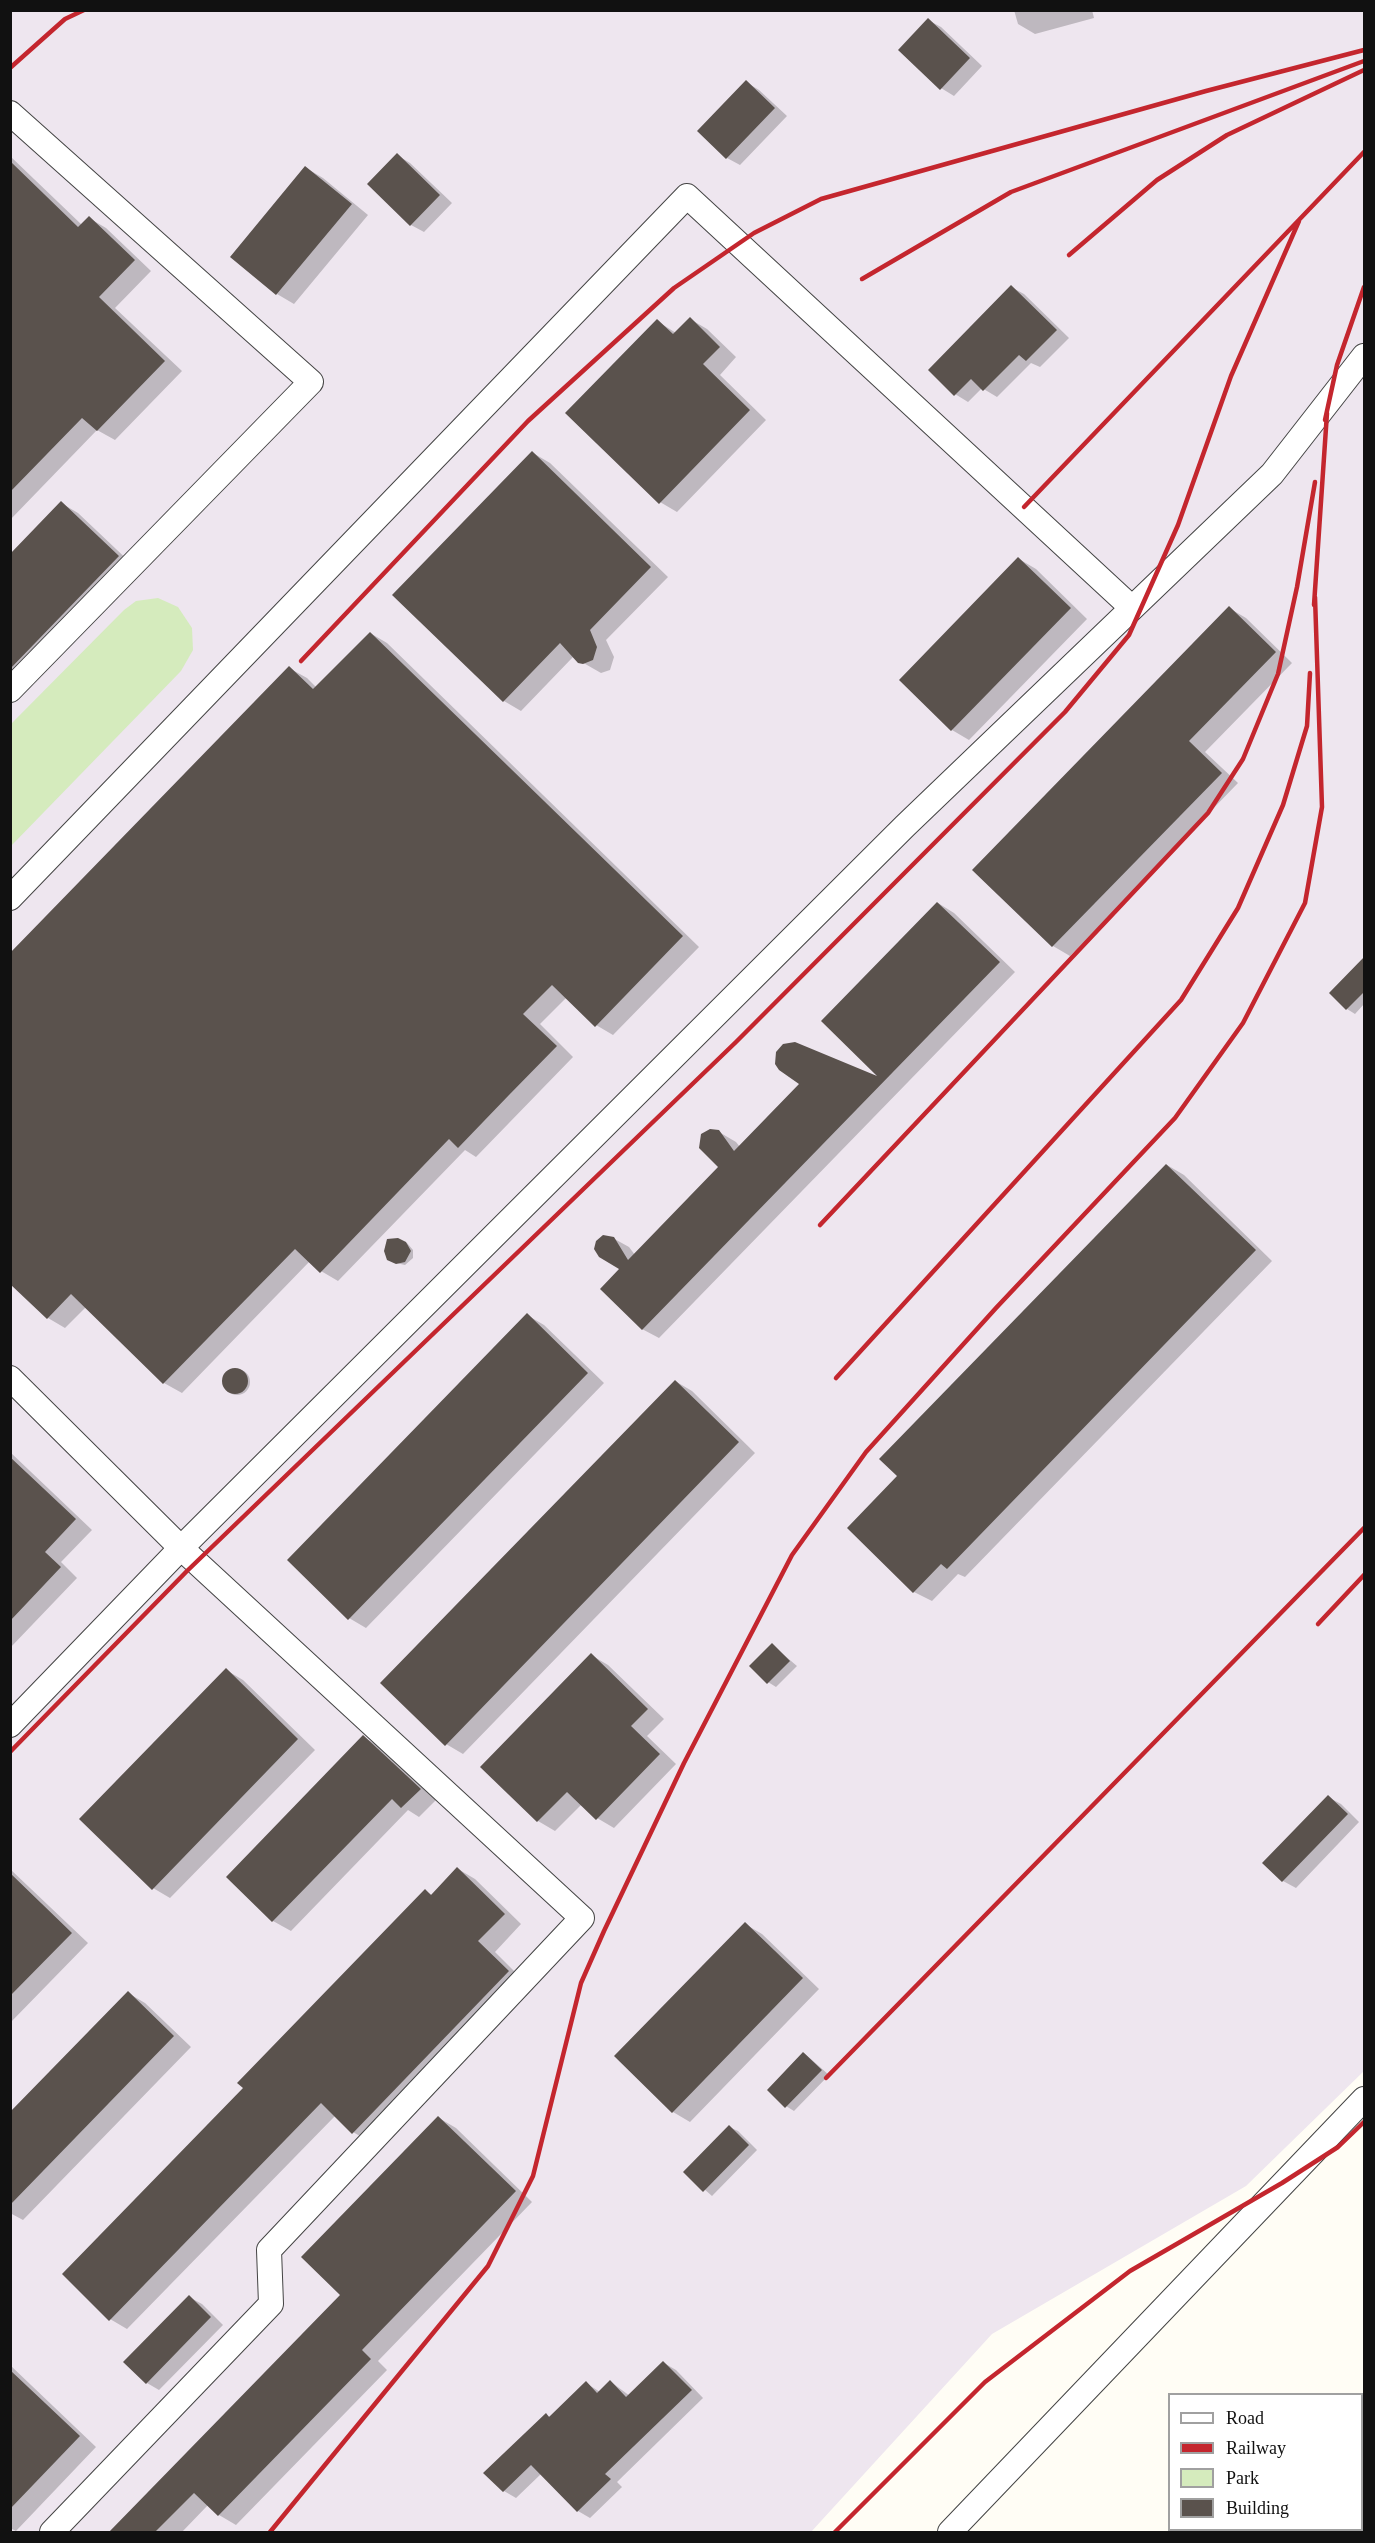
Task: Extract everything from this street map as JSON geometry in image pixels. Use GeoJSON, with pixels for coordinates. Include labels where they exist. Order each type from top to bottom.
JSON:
{"type":"FeatureCollection","features":[{"type":"Feature","properties":{"kind":"street"},"geometry":{"type":"LineString","coordinates":[[10,113],[311,382],[10,690]]}},
{"type":"Feature","properties":{"kind":"street"},"geometry":{"type":"LineString","coordinates":[[10,898],[687,196],[1132,608]]}},
{"type":"Feature","properties":{"kind":"street"},"geometry":{"type":"LineString","coordinates":[[10,1725],[181,1548],[905,826],[1272,474],[1365,356]]}},
{"type":"Feature","properties":{"kind":"street"},"geometry":{"type":"LineString","coordinates":[[10,1378],[181,1548],[582,1918],[269,2250],[271,2304],[52,2532]]}},
{"type":"Feature","properties":{"kind":"street"},"geometry":{"type":"LineString","coordinates":[[950,2532],[1365,2099]]}},
{"type":"Feature","properties":{"kind":"shaded area"},"geometry":{"type":"Polygon","coordinates":[[[11,11],[1364,11],[1364,2071],[1246,2186],[992,2334],[811,2532],[11,2532],[11,11]]]}},
{"type":"Feature","properties":{"kind":"green space"},"geometry":{"type":"Polygon","coordinates":[[[158,598],[178,607],[192,628],[193,650],[181,671],[11,846],[11,724],[124,610],[136,601],[158,598]]]}},
{"type":"Feature","properties":{"kind":"building"},"geometry":{"type":"Polygon","coordinates":[[[928,18],[970,58],[940,90],[898,50],[928,18]]]}},
{"type":"Feature","properties":{"kind":"building"},"geometry":{"type":"Polygon","coordinates":[[[746,80],[775,108],[726,159],[697,131],[746,80]]]}},
{"type":"Feature","properties":{"kind":"building"},"geometry":{"type":"Polygon","coordinates":[[[397,153],[440,195],[410,226],[367,184],[397,153]]]}},
{"type":"Feature","properties":{"kind":"building"},"geometry":{"type":"Polygon","coordinates":[[[10,161],[78,227],[89,216],[135,260],[99,297],[165,361],[97,431],[82,418],[10,492],[10,161]]]}},
{"type":"Feature","properties":{"kind":"building"},"geometry":{"type":"Polygon","coordinates":[[[305,166],[352,204],[276,295],[230,257],[305,166]]]}},
{"type":"Feature","properties":{"kind":"building"},"geometry":{"type":"Polygon","coordinates":[[[1011,285],[1057,330],[1026,361],[1019,355],[983,391],[971,379],[954,396],[928,370],[1011,285]]]}},
{"type":"Feature","properties":{"kind":"building"},"geometry":{"type":"Polygon","coordinates":[[[690,317],[720,347],[703,364],[750,410],[659,504],[565,413],[657,319],[673,334],[690,317]]]}},
{"type":"Feature","properties":{"kind":"building"},"geometry":{"type":"Polygon","coordinates":[[[532,451],[651,567],[590,630],[597,647],[593,660],[583,664],[578,663],[560,643],[503,702],[392,595],[532,451]]]}},
{"type":"Feature","properties":{"kind":"building"},"geometry":{"type":"Polygon","coordinates":[[[61,501],[119,556],[10,669],[10,554],[61,501]]]}},
{"type":"Feature","properties":{"kind":"building"},"geometry":{"type":"Polygon","coordinates":[[[1018,557],[1071,608],[951,731],[899,680],[1018,557]]]}},
{"type":"Feature","properties":{"kind":"building"},"geometry":{"type":"Polygon","coordinates":[[[1229,606],[1276,652],[1189,741],[1222,773],[1052,947],[972,870],[1229,606]]]}},
{"type":"Feature","properties":{"kind":"building"},"geometry":{"type":"Polygon","coordinates":[[[370,632],[683,936],[595,1027],[552,985],[523,1014],[557,1046],[458,1148],[449,1139],[320,1273],[295,1249],[163,1384],[71,1294],[47,1319],[10,1284],[10,953],[289,666],[313,689],[370,632]]]}},
{"type":"Feature","properties":{"kind":"building"},"geometry":{"type":"Polygon","coordinates":[[[937,902],[1000,962],[642,1330],[600,1289],[619,1269],[599,1257],[594,1249],[596,1241],[603,1235],[614,1237],[628,1260],[718,1167],[699,1148],[701,1134],[710,1129],[719,1130],[734,1151],[799,1084],[779,1070],[775,1064],[776,1052],[783,1044],[795,1042],[877,1076],[821,1021],[937,902]]]}},
{"type":"Feature","properties":{"kind":"building"},"geometry":{"type":"Polygon","coordinates":[[[1365,956],[1365,991],[1346,1010],[1329,993],[1365,956]]]}},
{"type":"Feature","properties":{"kind":"building"},"geometry":{"type":"Polygon","coordinates":[[[1166,1164],[1256,1250],[947,1569],[941,1564],[913,1593],[847,1528],[897,1476],[879,1459],[1166,1164]]]}},
{"type":"Feature","properties":{"kind":"building"},"geometry":{"type":"Polygon","coordinates":[[[398,1238],[406,1242],[411,1251],[405,1262],[396,1264],[387,1260],[384,1251],[387,1239],[398,1238]]]}},
{"type":"Feature","properties":{"kind":"building"},"geometry":{"type":"Polygon","coordinates":[[[527,1313],[588,1373],[348,1620],[287,1560],[527,1313]]]}},
{"type":"Feature","properties":{"kind":"building"},"geometry":{"type":"Polygon","coordinates":[[[235,1368],[244,1372],[248,1381],[244,1390],[235,1394],[226,1390],[222,1381],[226,1372],[235,1368]]]}},
{"type":"Feature","properties":{"kind":"building"},"geometry":{"type":"Polygon","coordinates":[[[675,1380],[739,1442],[445,1746],[380,1683],[675,1380]]]}},
{"type":"Feature","properties":{"kind":"building"},"geometry":{"type":"Polygon","coordinates":[[[10,1457],[76,1519],[45,1552],[61,1567],[10,1621],[10,1457]]]}},
{"type":"Feature","properties":{"kind":"building"},"geometry":{"type":"Polygon","coordinates":[[[772,1643],[790,1661],[767,1684],[749,1666],[772,1643]]]}},
{"type":"Feature","properties":{"kind":"building"},"geometry":{"type":"Polygon","coordinates":[[[591,1653],[648,1709],[631,1726],[660,1754],[596,1820],[567,1792],[537,1822],[480,1767],[591,1653]]]}},
{"type":"Feature","properties":{"kind":"building"},"geometry":{"type":"Polygon","coordinates":[[[226,1668],[298,1739],[152,1890],[79,1819],[226,1668]]]}},
{"type":"Feature","properties":{"kind":"building"},"geometry":{"type":"Polygon","coordinates":[[[363,1735],[421,1789],[401,1808],[392,1799],[272,1922],[226,1877],[363,1735]]]}},
{"type":"Feature","properties":{"kind":"building"},"geometry":{"type":"Polygon","coordinates":[[[1328,1795],[1348,1814],[1282,1882],[1262,1863],[1328,1795]]]}},
{"type":"Feature","properties":{"kind":"building"},"geometry":{"type":"Polygon","coordinates":[[[457,1867],[505,1914],[478,1941],[509,1971],[352,2134],[321,2103],[109,2321],[62,2274],[243,2088],[237,2083],[425,1889],[431,1895],[457,1867]]]}},
{"type":"Feature","properties":{"kind":"building"},"geometry":{"type":"Polygon","coordinates":[[[10,1873],[72,1933],[10,1996],[10,1873]]]}},
{"type":"Feature","properties":{"kind":"building"},"geometry":{"type":"Polygon","coordinates":[[[745,1922],[803,1978],[672,2113],[614,2056],[745,1922]]]}},
{"type":"Feature","properties":{"kind":"building"},"geometry":{"type":"Polygon","coordinates":[[[128,1991],[174,2036],[10,2205],[10,2112],[128,1991]]]}},
{"type":"Feature","properties":{"kind":"building"},"geometry":{"type":"Polygon","coordinates":[[[803,2052],[822,2070],[785,2108],[767,2090],[803,2052]]]}},
{"type":"Feature","properties":{"kind":"building"},"geometry":{"type":"Polygon","coordinates":[[[438,2116],[516,2191],[362,2350],[371,2359],[218,2516],[194,2493],[155,2532],[109,2532],[340,2295],[301,2257],[438,2116]]]}},
{"type":"Feature","properties":{"kind":"building"},"geometry":{"type":"Polygon","coordinates":[[[729,2125],[749,2145],[703,2192],[683,2172],[729,2125]]]}},
{"type":"Feature","properties":{"kind":"building"},"geometry":{"type":"Polygon","coordinates":[[[189,2295],[211,2317],[146,2384],[123,2362],[189,2295]]]}},
{"type":"Feature","properties":{"kind":"building"},"geometry":{"type":"Polygon","coordinates":[[[663,2361],[692,2390],[605,2474],[611,2479],[577,2512],[531,2465],[503,2492],[483,2473],[546,2413],[549,2417],[586,2381],[597,2393],[610,2380],[626,2397],[663,2361]]]}},
{"type":"Feature","properties":{"kind":"building"},"geometry":{"type":"Polygon","coordinates":[[[10,2370],[80,2436],[10,2509],[10,2370]]]}},
{"type":"Feature","properties":{"kind":"railway"},"geometry":{"type":"LineString","coordinates":[[10,68],[65,19],[84,10]]}},
{"type":"Feature","properties":{"kind":"railway"},"geometry":{"type":"LineString","coordinates":[[301,661],[528,421],[674,288],[754,233],[821,199],[1206,91],[1364,50]]}},
{"type":"Feature","properties":{"kind":"railway"},"geometry":{"type":"LineString","coordinates":[[862,279],[1011,192],[1364,61]]}},
{"type":"Feature","properties":{"kind":"railway"},"geometry":{"type":"LineString","coordinates":[[1069,255],[1157,180],[1227,135],[1364,70]]}},
{"type":"Feature","properties":{"kind":"railway"},"geometry":{"type":"LineString","coordinates":[[1024,507],[1364,152]]}},
{"type":"Feature","properties":{"kind":"railway"},"geometry":{"type":"LineString","coordinates":[[10,1752],[187,1571],[736,1042],[1065,712],[1129,635],[1178,525],[1231,376],[1299,221]]}},
{"type":"Feature","properties":{"kind":"railway"},"geometry":{"type":"LineString","coordinates":[[1325,420],[1337,365],[1364,287]]}},
{"type":"Feature","properties":{"kind":"railway"},"geometry":{"type":"LineString","coordinates":[[1314,605],[1327,413]]}},
{"type":"Feature","properties":{"kind":"railway"},"geometry":{"type":"LineString","coordinates":[[820,1225],[1208,813],[1243,759],[1278,674],[1297,587],[1315,482]]}},
{"type":"Feature","properties":{"kind":"railway"},"geometry":{"type":"LineString","coordinates":[[270,2532],[488,2266],[533,2176],[581,1983],[684,1763],[792,1555],[866,1452],[996,1308],[1175,1118],[1243,1023],[1305,903],[1322,807],[1315,597]]}},
{"type":"Feature","properties":{"kind":"railway"},"geometry":{"type":"LineString","coordinates":[[836,1378],[1181,1000],[1238,908],[1283,805],[1307,726],[1310,673]]}},
{"type":"Feature","properties":{"kind":"railway"},"geometry":{"type":"LineString","coordinates":[[826,2078],[1364,1528]]}},
{"type":"Feature","properties":{"kind":"railway"},"geometry":{"type":"LineString","coordinates":[[1318,1624],[1364,1575]]}},
{"type":"Feature","properties":{"kind":"railway"},"geometry":{"type":"LineString","coordinates":[[835,2532],[985,2382],[1130,2271],[1282,2183],[1338,2147],[1364,2122]]}}]}
